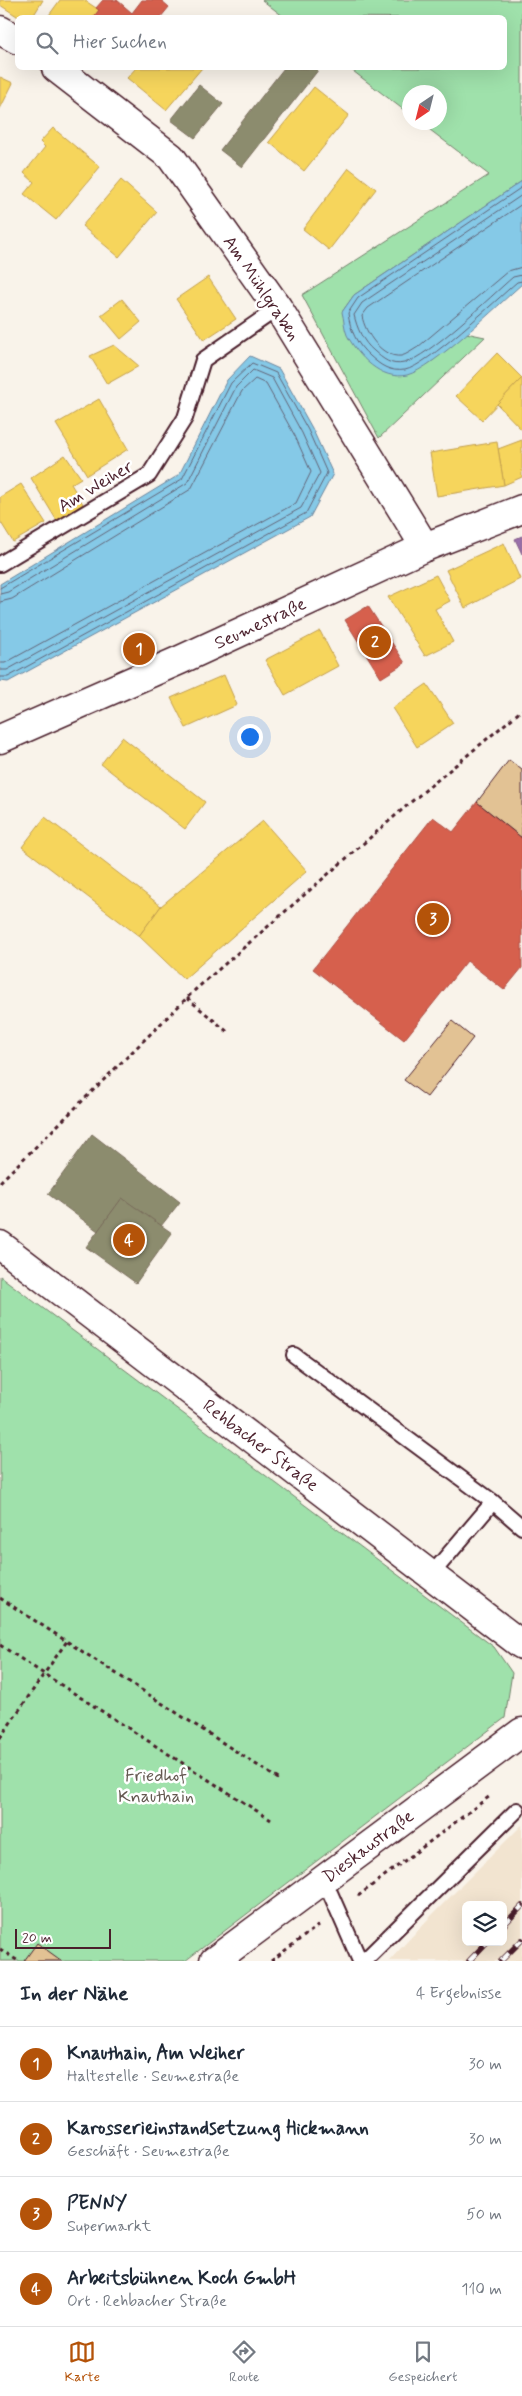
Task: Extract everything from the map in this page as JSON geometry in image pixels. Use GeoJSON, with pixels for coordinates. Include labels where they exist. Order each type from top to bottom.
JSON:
{"type":"FeatureCollection","features":[{"type":"Feature","properties":{"kind":"street"},"geometry":{"type":"LineString","coordinates":[[0,30],[15,38]]}},
{"type":"Feature","properties":{"kind":"street","name":"Am Mühlgraben"},"geometry":{"type":"LineString","coordinates":[[59,70],[171,157],[278,308],[425,547]]}},
{"type":"Feature","properties":{"kind":"street","name":"Seumestraße"},"geometry":{"type":"LineString","coordinates":[[0,739],[180,660],[425,547],[522,509]]}},
{"type":"Feature","properties":{"kind":"street","name":"Rehbacher Straße"},"geometry":{"type":"LineString","coordinates":[[0,1245],[522,1645]]}},
{"type":"Feature","properties":{"kind":"street","name":"Dieskaustraße"},"geometry":{"type":"LineString","coordinates":[[214,1961],[522,1732]]}},
{"type":"Feature","properties":{"kind":"lane","name":"Am Weiher"},"geometry":{"type":"LineString","coordinates":[[0,564],[149,475],[185,418],[203,360],[278,308]]}},
{"type":"Feature","properties":{"kind":"lane"},"geometry":{"type":"LineString","coordinates":[[294,1355],[493,1502],[522,1527]]}},
{"type":"Feature","properties":{"kind":"lane"},"geometry":{"type":"LineString","coordinates":[[431,1575],[493,1502]]}},
{"type":"Feature","properties":{"kind":"lane"},"geometry":{"type":"LineString","coordinates":[[324,1879],[362,1961],[517,1810]]}},
{"type":"Feature","properties":{"kind":"path"},"geometry":{"type":"LineString","coordinates":[[0,1182],[187,998],[411,802],[522,710]]}},
{"type":"Feature","properties":{"kind":"path"},"geometry":{"type":"LineString","coordinates":[[187,998],[229,1033]]}},
{"type":"Feature","properties":{"kind":"path"},"geometry":{"type":"LineString","coordinates":[[0,1598],[280,1780]]}},
{"type":"Feature","properties":{"kind":"path"},"geometry":{"type":"LineString","coordinates":[[0,1738],[66,1641]]}},
{"type":"Feature","properties":{"kind":"path"},"geometry":{"type":"LineString","coordinates":[[0,1645],[271,1820]]}},
{"type":"Feature","properties":{"kind":"path"},"geometry":{"type":"LineString","coordinates":[[0,1949],[18,1961]]}},
{"type":"Feature","properties":{"kind":"shaded area"},"geometry":{"type":"Polygon","coordinates":[[[522,1825],[522,1961],[389,1961],[430,1917],[522,1825]]]}},
{"type":"Feature","properties":{"kind":"green space"},"geometry":{"type":"Polygon","coordinates":[[[262,0],[522,0],[522,181],[354,295],[342,312],[429,363],[466,333],[485,337],[379,438],[302,295],[489,175],[430,130],[447,130],[447,85],[402,85],[402,109],[352,70],[507,70],[507,15],[281,15],[262,0]]]}},
{"type":"Feature","properties":{"kind":"green space","name":"Friedhof Knauthain"},"geometry":{"type":"Polygon","coordinates":[[[0,1276],[494,1647],[512,1673],[505,1718],[185,1961],[0,1961],[0,1276]]]}},
{"type":"Feature","properties":{"kind":"water"},"geometry":{"type":"Polygon","coordinates":[[[522,181],[522,284],[449,349],[419,370],[407,375],[397,376],[379,371],[371,365],[357,351],[345,329],[342,312],[354,295],[522,181]]]}},
{"type":"Feature","properties":{"kind":"water"},"geometry":{"type":"Polygon","coordinates":[[[250,356],[279,369],[312,428],[333,474],[310,517],[8,682],[0,681],[0,584],[179,475],[227,380],[250,356]]]}},
{"type":"Feature","properties":{"kind":"building: Wohnen"},"geometry":{"type":"Polygon","coordinates":[[[0,0],[43,0],[34,15],[15,15],[0,5],[0,0]]]}},
{"type":"Feature","properties":{"kind":"building: Wohnen"},"geometry":{"type":"Polygon","coordinates":[[[60,0],[84,0],[99,10],[95,15],[49,15],[60,0]]]}},
{"type":"Feature","properties":{"kind":"building: Wohnen"},"geometry":{"type":"Polygon","coordinates":[[[134,70],[200,70],[166,110],[127,78],[134,70]]]}},
{"type":"Feature","properties":{"kind":"building: Wohnen"},"geometry":{"type":"Polygon","coordinates":[[[0,77],[13,83],[0,109],[0,77]]]}},
{"type":"Feature","properties":{"kind":"building: Wohnen"},"geometry":{"type":"Polygon","coordinates":[[[314,87],[349,115],[304,171],[269,142],[314,87]]]}},
{"type":"Feature","properties":{"kind":"building: Wohnen"},"geometry":{"type":"Polygon","coordinates":[[[53,128],[100,167],[56,220],[24,194],[34,182],[24,173],[45,147],[40,142],[53,128]]]}},
{"type":"Feature","properties":{"kind":"building: Wohnen"},"geometry":{"type":"Polygon","coordinates":[[[349,168],[376,189],[329,250],[303,229],[349,168]]]}},
{"type":"Feature","properties":{"kind":"building: Wohnen"},"geometry":{"type":"Polygon","coordinates":[[[121,180],[157,212],[119,257],[82,226],[121,180]]]}},
{"type":"Feature","properties":{"kind":"building: Wohnen"},"geometry":{"type":"Polygon","coordinates":[[[208,277],[236,319],[204,340],[176,299],[208,277]]]}},
{"type":"Feature","properties":{"kind":"building: Wohnen"},"geometry":{"type":"Polygon","coordinates":[[[122,299],[141,322],[121,339],[101,315],[122,299]]]}},
{"type":"Feature","properties":{"kind":"building: Wohnen"},"geometry":{"type":"Polygon","coordinates":[[[114,345],[139,366],[107,384],[90,356],[114,345]]]}},
{"type":"Feature","properties":{"kind":"building: Wohnen"},"geometry":{"type":"Polygon","coordinates":[[[497,353],[522,378],[482,420],[456,396],[497,353]]]}},
{"type":"Feature","properties":{"kind":"building: Wohnen"},"geometry":{"type":"Polygon","coordinates":[[[522,378],[522,430],[497,404],[522,378]]]}},
{"type":"Feature","properties":{"kind":"building: Wohnen"},"geometry":{"type":"Polygon","coordinates":[[[99,399],[128,449],[87,475],[56,424],[99,399]]]}},
{"type":"Feature","properties":{"kind":"building: Wohnen"},"geometry":{"type":"Polygon","coordinates":[[[522,440],[522,477],[504,485],[498,449],[522,440]]]}},
{"type":"Feature","properties":{"kind":"building: Wohnen"},"geometry":{"type":"Polygon","coordinates":[[[497,442],[504,485],[437,496],[430,453],[497,442]]]}},
{"type":"Feature","properties":{"kind":"building: Wohnen"},"geometry":{"type":"Polygon","coordinates":[[[65,455],[81,478],[71,484],[83,504],[57,521],[31,478],[65,455]]]}},
{"type":"Feature","properties":{"kind":"building: Wohnen"},"geometry":{"type":"Polygon","coordinates":[[[21,484],[46,523],[13,542],[0,521],[0,497],[21,484]]]}},
{"type":"Feature","properties":{"kind":"building: Wohnen"},"geometry":{"type":"Polygon","coordinates":[[[504,543],[520,579],[465,608],[446,570],[504,543]]]}},
{"type":"Feature","properties":{"kind":"building: Wohnen"},"geometry":{"type":"Polygon","coordinates":[[[436,575],[450,601],[435,609],[453,642],[425,656],[388,597],[436,575]]]}},
{"type":"Feature","properties":{"kind":"building: Wohnen"},"geometry":{"type":"Polygon","coordinates":[[[320,631],[338,666],[285,695],[265,660],[320,631]]]}},
{"type":"Feature","properties":{"kind":"building: Wohnen"},"geometry":{"type":"Polygon","coordinates":[[[224,675],[237,705],[186,728],[171,698],[224,675]]]}},
{"type":"Feature","properties":{"kind":"building: Wohnen"},"geometry":{"type":"Polygon","coordinates":[[[427,684],[453,723],[417,747],[392,708],[427,684]]]}},
{"type":"Feature","properties":{"kind":"building: Wohnen"},"geometry":{"type":"Polygon","coordinates":[[[122,737],[205,802],[185,829],[101,764],[122,737]]]}},
{"type":"Feature","properties":{"kind":"building: Wohnen"},"geometry":{"type":"Polygon","coordinates":[[[45,817],[161,906],[139,936],[22,847],[45,817]]]}},
{"type":"Feature","properties":{"kind":"building: Wohnen"},"geometry":{"type":"Polygon","coordinates":[[[263,821],[307,871],[184,979],[139,936],[161,906],[263,821]]]}},
{"type":"Feature","properties":{"kind":"building: Handel"},"geometry":{"type":"Polygon","coordinates":[[[103,0],[117,0],[132,13],[142,0],[161,0],[169,7],[162,15],[95,15],[99,10],[96,8],[103,0]]]}},
{"type":"Feature","properties":{"kind":"building: Handel"},"geometry":{"type":"Polygon","coordinates":[[[368,606],[405,663],[381,678],[345,620],[368,606]]]}},
{"type":"Feature","properties":{"kind":"building: Handel"},"geometry":{"type":"Polygon","coordinates":[[[477,802],[522,838],[522,968],[504,990],[467,961],[404,1040],[313,969],[433,817],[453,832],[477,802]]]}},
{"type":"Feature","properties":{"kind":"building: Büros"},"geometry":{"type":"Polygon","coordinates":[[[522,536],[522,554],[515,539],[522,536]]]}},
{"type":"Feature","properties":{"kind":"building: Industrie"},"geometry":{"type":"Polygon","coordinates":[[[282,70],[318,70],[242,167],[220,150],[282,70]]]}},
{"type":"Feature","properties":{"kind":"building: Industrie"},"geometry":{"type":"Polygon","coordinates":[[[199,85],[223,104],[195,138],[171,120],[199,85]]]}},
{"type":"Feature","properties":{"kind":"building: Industrie"},"geometry":{"type":"Polygon","coordinates":[[[92,1134],[180,1202],[161,1226],[122,1198],[98,1231],[48,1194],[92,1134]]]}},
{"type":"Feature","properties":{"kind":"building: Industrie"},"geometry":{"type":"Polygon","coordinates":[[[122,1198],[172,1233],[136,1283],[86,1247],[122,1198]]]}},
{"type":"Feature","properties":{"kind":"building: Sonstige"},"geometry":{"type":"Polygon","coordinates":[[[509,760],[522,770],[522,838],[477,802],[509,760]]]}},
{"type":"Feature","properties":{"kind":"building: Sonstige"},"geometry":{"type":"Polygon","coordinates":[[[452,1021],[473,1038],[427,1097],[404,1080],[452,1021]]]}},
{"type":"Feature","properties":{"kind":"building: Sonstige"},"geometry":{"type":"Polygon","coordinates":[[[37,1943],[62,1961],[24,1961],[37,1943]]]}},
{"type":"Feature","properties":{"kind":"railway"},"geometry":{"type":"LineString","coordinates":[[507,1922],[522,1906]]}},
{"type":"Feature","properties":{"kind":"railway"},"geometry":{"type":"LineString","coordinates":[[501,1961],[522,1940]]}},
{"type":"Feature","properties":{"kind":"railway"},"geometry":{"type":"LineString","coordinates":[[469,1961],[483,1946]]}},
{"type":"Feature","properties":{"kind":"place","name":"Karosserieinstandsetzung Hickmann"},"geometry":{"type":"Point","coordinates":[375,642]}},
{"type":"Feature","properties":{"kind":"place","name":"Knauthain, Am Weiher"},"geometry":{"type":"Point","coordinates":[139,649]}},
{"type":"Feature","properties":{"kind":"place","name":"PENNY"},"geometry":{"type":"Point","coordinates":[433,919]}},
{"type":"Feature","properties":{"kind":"place","name":"Arbeitsbühnen Koch GmbH"},"geometry":{"type":"Point","coordinates":[129,1240]}}]}
